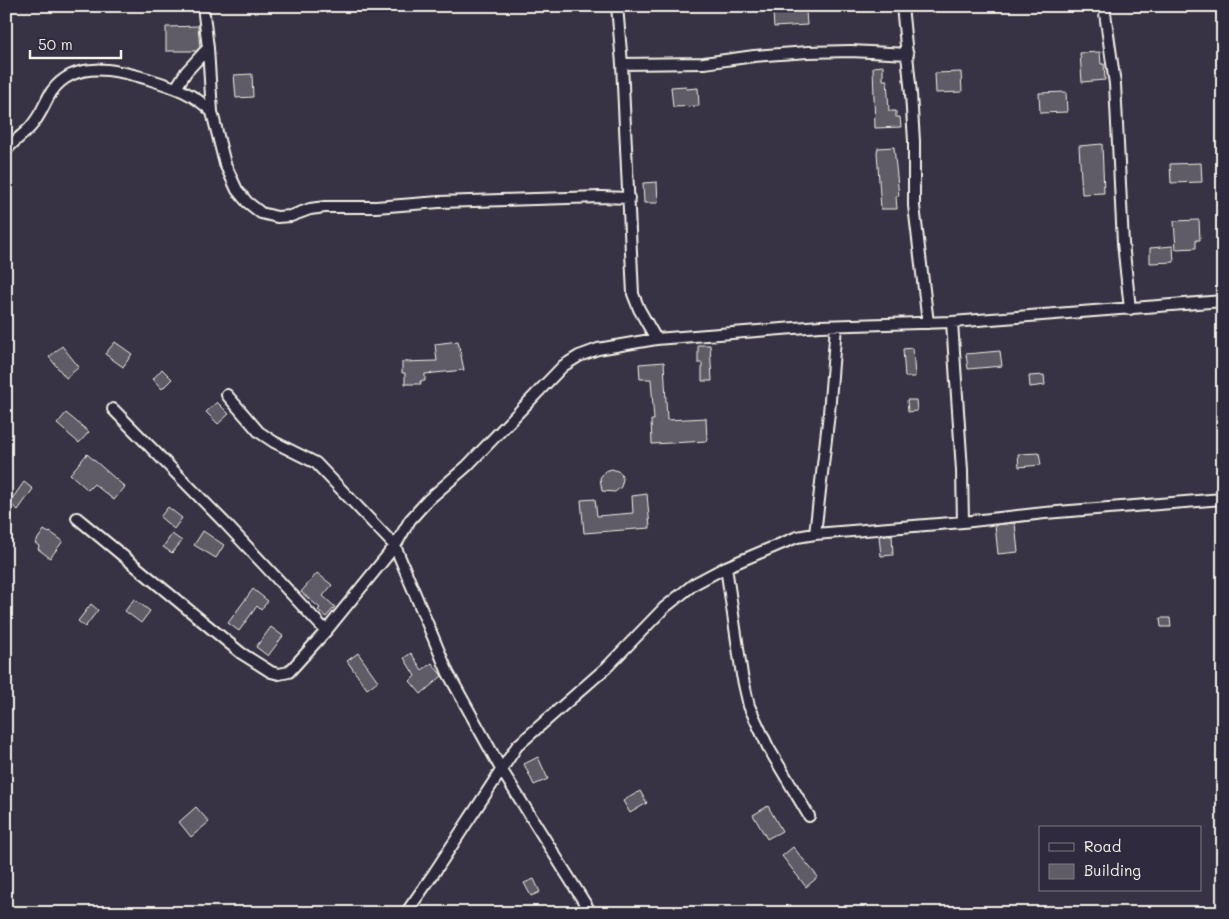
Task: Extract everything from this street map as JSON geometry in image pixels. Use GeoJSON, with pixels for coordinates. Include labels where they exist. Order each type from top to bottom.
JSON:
{"type":"FeatureCollection","features":[{"type":"Feature","properties":{"kind":"street"},"geometry":{"type":"LineString","coordinates":[[203,6],[212,112],[225,164],[237,190],[247,202],[261,213],[277,217],[291,216],[310,209],[325,207],[376,207],[439,202],[601,197],[629,198]]}},
{"type":"Feature","properties":{"kind":"street"},"geometry":{"type":"LineString","coordinates":[[617,6],[622,64],[633,294],[656,339]]}},
{"type":"Feature","properties":{"kind":"street"},"geometry":{"type":"LineString","coordinates":[[902,6],[908,54],[914,141],[913,189],[928,323]]}},
{"type":"Feature","properties":{"kind":"street"},"geometry":{"type":"LineString","coordinates":[[1104,6],[1115,84],[1123,243],[1130,309]]}},
{"type":"Feature","properties":{"kind":"street"},"geometry":{"type":"LineString","coordinates":[[176,88],[186,72],[208,48]]}},
{"type":"Feature","properties":{"kind":"street"},"geometry":{"type":"LineString","coordinates":[[622,64],[704,63],[754,56],[808,52],[851,51],[908,54]]}},
{"type":"Feature","properties":{"kind":"street"},"geometry":{"type":"LineString","coordinates":[[6,151],[36,121],[52,91],[59,83],[79,73],[99,68],[176,88],[190,94],[212,112]]}},
{"type":"Feature","properties":{"kind":"street"},"geometry":{"type":"LineString","coordinates":[[77,518],[241,653],[271,672],[279,674],[289,672],[326,631],[395,546],[410,520],[428,500],[467,466],[563,366],[579,356],[598,349],[656,339],[836,326],[952,322],[1223,302]]}},
{"type":"Feature","properties":{"kind":"street"},"geometry":{"type":"LineString","coordinates":[[952,322],[962,470],[963,522]]}},
{"type":"Feature","properties":{"kind":"street"},"geometry":{"type":"LineString","coordinates":[[815,534],[829,413],[836,326]]}},
{"type":"Feature","properties":{"kind":"street"},"geometry":{"type":"LineString","coordinates":[[227,395],[259,432],[274,442],[316,463],[395,546],[448,673],[501,769],[591,913]]}},
{"type":"Feature","properties":{"kind":"street"},"geometry":{"type":"LineString","coordinates":[[113,409],[225,523],[326,631]]}},
{"type":"Feature","properties":{"kind":"street"},"geometry":{"type":"LineString","coordinates":[[406,913],[517,746],[607,667],[679,595],[694,584],[726,567],[797,537],[815,534],[1223,499]]}},
{"type":"Feature","properties":{"kind":"street"},"geometry":{"type":"LineString","coordinates":[[726,567],[748,706],[768,747],[809,816]]}},
{"type":"Feature","properties":{"kind":"building"},"geometry":{"type":"Polygon","coordinates":[[[806,11],[807,25],[774,27],[773,13],[806,11]]]}},
{"type":"Feature","properties":{"kind":"building"},"geometry":{"type":"Polygon","coordinates":[[[198,26],[200,47],[196,51],[166,51],[166,27],[198,26]]]}},
{"type":"Feature","properties":{"kind":"building"},"geometry":{"type":"Polygon","coordinates":[[[1100,52],[1101,64],[1104,64],[1105,80],[1082,82],[1080,53],[1100,52]]]}},
{"type":"Feature","properties":{"kind":"building"},"geometry":{"type":"Polygon","coordinates":[[[883,66],[883,80],[887,80],[889,111],[896,111],[896,117],[900,117],[901,127],[875,128],[873,67],[883,66]]]}},
{"type":"Feature","properties":{"kind":"building"},"geometry":{"type":"Polygon","coordinates":[[[961,72],[962,92],[936,93],[935,73],[961,72]]]}},
{"type":"Feature","properties":{"kind":"building"},"geometry":{"type":"Polygon","coordinates":[[[252,74],[253,97],[236,98],[234,75],[252,74]]]}},
{"type":"Feature","properties":{"kind":"building"},"geometry":{"type":"Polygon","coordinates":[[[686,86],[686,89],[698,88],[699,106],[673,107],[671,87],[686,86]]]}},
{"type":"Feature","properties":{"kind":"building"},"geometry":{"type":"Polygon","coordinates":[[[1066,92],[1067,112],[1040,113],[1039,93],[1066,92]]]}},
{"type":"Feature","properties":{"kind":"building"},"geometry":{"type":"Polygon","coordinates":[[[1102,144],[1104,193],[1082,194],[1079,146],[1102,144]]]}},
{"type":"Feature","properties":{"kind":"building"},"geometry":{"type":"Polygon","coordinates":[[[894,147],[899,196],[896,196],[897,209],[881,209],[877,152],[878,148],[894,147]]]}},
{"type":"Feature","properties":{"kind":"building"},"geometry":{"type":"Polygon","coordinates":[[[1201,163],[1202,182],[1171,183],[1170,164],[1201,163]]]}},
{"type":"Feature","properties":{"kind":"building"},"geometry":{"type":"Polygon","coordinates":[[[657,182],[658,203],[644,203],[643,183],[657,182]]]}},
{"type":"Feature","properties":{"kind":"building"},"geometry":{"type":"Polygon","coordinates":[[[1199,220],[1200,240],[1196,240],[1196,248],[1176,249],[1174,221],[1199,220]]]}},
{"type":"Feature","properties":{"kind":"building"},"geometry":{"type":"Polygon","coordinates":[[[1173,246],[1174,262],[1150,263],[1150,248],[1173,246]]]}},
{"type":"Feature","properties":{"kind":"building"},"geometry":{"type":"Polygon","coordinates":[[[458,341],[464,370],[425,374],[425,381],[420,381],[421,384],[405,384],[402,362],[437,361],[435,344],[458,341]]]}},
{"type":"Feature","properties":{"kind":"building"},"geometry":{"type":"Polygon","coordinates":[[[115,342],[132,354],[123,367],[105,354],[115,342]]]}},
{"type":"Feature","properties":{"kind":"building"},"geometry":{"type":"Polygon","coordinates":[[[698,345],[710,345],[712,381],[702,381],[702,363],[698,363],[698,345]]]}},
{"type":"Feature","properties":{"kind":"building"},"geometry":{"type":"Polygon","coordinates":[[[62,346],[79,367],[66,378],[49,357],[62,346]]]}},
{"type":"Feature","properties":{"kind":"building"},"geometry":{"type":"Polygon","coordinates":[[[913,348],[915,377],[905,377],[903,349],[913,348]]]}},
{"type":"Feature","properties":{"kind":"building"},"geometry":{"type":"Polygon","coordinates":[[[1000,351],[1002,366],[968,369],[966,354],[1000,351]]]}},
{"type":"Feature","properties":{"kind":"building"},"geometry":{"type":"Polygon","coordinates":[[[664,362],[667,420],[706,418],[707,441],[652,444],[651,420],[654,420],[651,379],[640,379],[639,364],[664,362]]]}},
{"type":"Feature","properties":{"kind":"building"},"geometry":{"type":"Polygon","coordinates":[[[162,369],[172,379],[162,389],[153,379],[162,369]]]}},
{"type":"Feature","properties":{"kind":"building"},"geometry":{"type":"Polygon","coordinates":[[[1044,375],[1045,385],[1030,387],[1029,376],[1044,375]]]}},
{"type":"Feature","properties":{"kind":"building"},"geometry":{"type":"Polygon","coordinates":[[[907,400],[916,400],[917,411],[908,412],[907,400]]]}},
{"type":"Feature","properties":{"kind":"building"},"geometry":{"type":"Polygon","coordinates":[[[217,402],[229,414],[218,424],[206,412],[217,402]]]}},
{"type":"Feature","properties":{"kind":"building"},"geometry":{"type":"Polygon","coordinates":[[[66,413],[89,432],[79,443],[57,424],[66,413]]]}},
{"type":"Feature","properties":{"kind":"building"},"geometry":{"type":"Polygon","coordinates":[[[1039,453],[1041,465],[1019,467],[1018,454],[1039,453]]]}},
{"type":"Feature","properties":{"kind":"building"},"geometry":{"type":"Polygon","coordinates":[[[87,454],[125,487],[114,500],[94,484],[88,490],[70,474],[87,454]]]}},
{"type":"Feature","properties":{"kind":"building"},"geometry":{"type":"Polygon","coordinates":[[[612,469],[620,472],[623,479],[621,487],[615,492],[602,491],[600,478],[605,471],[612,469]]]}},
{"type":"Feature","properties":{"kind":"building"},"geometry":{"type":"Polygon","coordinates":[[[24,482],[33,489],[18,510],[9,503],[24,482]]]}},
{"type":"Feature","properties":{"kind":"building"},"geometry":{"type":"Polygon","coordinates":[[[647,494],[650,528],[584,533],[581,500],[595,499],[597,516],[633,513],[632,496],[647,494]]]}},
{"type":"Feature","properties":{"kind":"building"},"geometry":{"type":"Polygon","coordinates":[[[168,507],[182,518],[174,529],[160,517],[168,507]]]}},
{"type":"Feature","properties":{"kind":"building"},"geometry":{"type":"Polygon","coordinates":[[[1015,523],[1018,552],[998,554],[995,525],[1015,523]]]}},
{"type":"Feature","properties":{"kind":"building"},"geometry":{"type":"Polygon","coordinates":[[[44,530],[63,541],[50,558],[38,549],[39,546],[35,543],[44,530]]]}},
{"type":"Feature","properties":{"kind":"building"},"geometry":{"type":"Polygon","coordinates":[[[203,531],[224,545],[216,558],[194,545],[203,531]]]}},
{"type":"Feature","properties":{"kind":"building"},"geometry":{"type":"Polygon","coordinates":[[[172,534],[182,541],[172,553],[163,547],[172,534]]]}},
{"type":"Feature","properties":{"kind":"building"},"geometry":{"type":"Polygon","coordinates":[[[892,535],[893,555],[881,556],[879,536],[892,535]]]}},
{"type":"Feature","properties":{"kind":"building"},"geometry":{"type":"Polygon","coordinates":[[[317,573],[332,585],[323,596],[335,607],[326,617],[318,610],[320,608],[301,592],[317,573]]]}},
{"type":"Feature","properties":{"kind":"building"},"geometry":{"type":"Polygon","coordinates":[[[253,589],[268,601],[261,610],[257,606],[239,631],[228,623],[253,589]]]}},
{"type":"Feature","properties":{"kind":"building"},"geometry":{"type":"Polygon","coordinates":[[[134,599],[150,611],[141,623],[125,611],[134,599]]]}},
{"type":"Feature","properties":{"kind":"building"},"geometry":{"type":"Polygon","coordinates":[[[91,604],[98,610],[85,627],[78,621],[91,604]]]}},
{"type":"Feature","properties":{"kind":"building"},"geometry":{"type":"Polygon","coordinates":[[[1160,618],[1170,618],[1171,627],[1161,627],[1160,618]]]}},
{"type":"Feature","properties":{"kind":"building"},"geometry":{"type":"Polygon","coordinates":[[[271,627],[283,636],[268,656],[256,647],[271,627]]]}},
{"type":"Feature","properties":{"kind":"building"},"geometry":{"type":"Polygon","coordinates":[[[358,653],[378,681],[367,689],[347,661],[358,653]]]}},
{"type":"Feature","properties":{"kind":"building"},"geometry":{"type":"Polygon","coordinates":[[[411,653],[422,670],[432,663],[442,676],[421,694],[410,681],[415,676],[404,658],[411,653]]]}},
{"type":"Feature","properties":{"kind":"building"},"geometry":{"type":"Polygon","coordinates":[[[538,757],[548,779],[534,785],[524,764],[538,757]]]}},
{"type":"Feature","properties":{"kind":"building"},"geometry":{"type":"Polygon","coordinates":[[[640,791],[647,803],[630,813],[623,801],[640,791]]]}},
{"type":"Feature","properties":{"kind":"building"},"geometry":{"type":"Polygon","coordinates":[[[768,806],[782,831],[767,839],[753,815],[768,806]]]}},
{"type":"Feature","properties":{"kind":"building"},"geometry":{"type":"Polygon","coordinates":[[[196,807],[209,822],[191,837],[179,822],[196,807]]]}},
{"type":"Feature","properties":{"kind":"building"},"geometry":{"type":"Polygon","coordinates":[[[793,847],[818,877],[806,887],[782,856],[793,847]]]}},
{"type":"Feature","properties":{"kind":"building"},"geometry":{"type":"Polygon","coordinates":[[[534,879],[540,892],[531,896],[524,883],[534,879]]]}}]}
